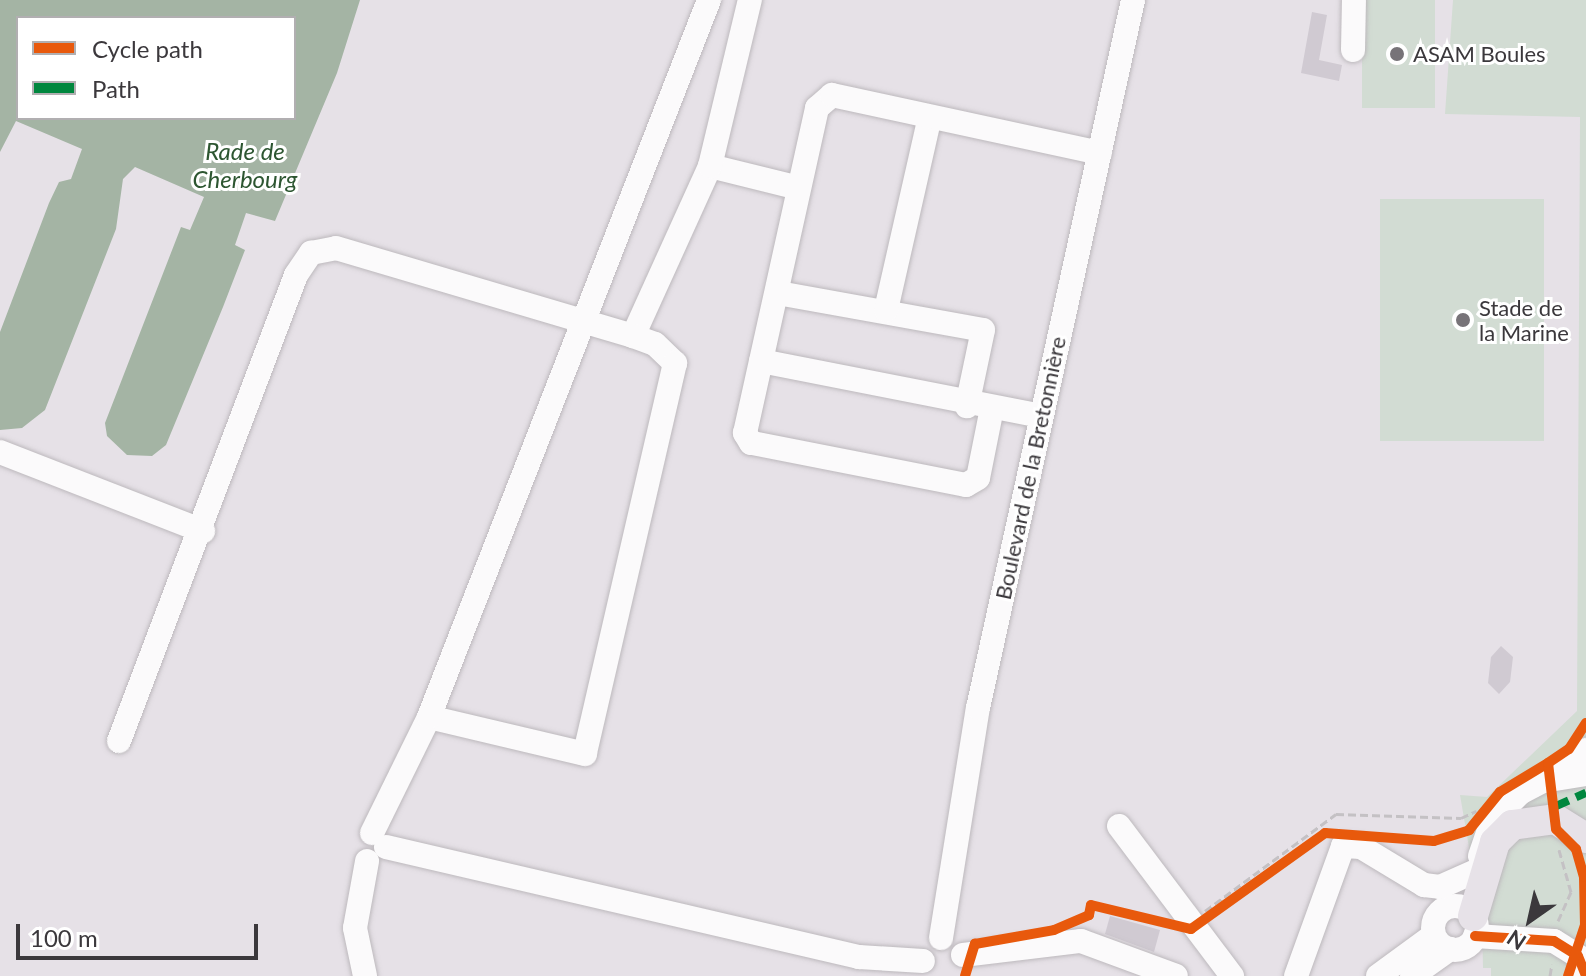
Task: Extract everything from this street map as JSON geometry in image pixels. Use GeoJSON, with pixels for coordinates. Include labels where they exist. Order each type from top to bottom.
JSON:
{"type":"FeatureCollection","features":[{"type":"Feature","properties":{"kind":"main road"},"geometry":{"type":"LineString","coordinates":[[1455,940],[1504,831],[1524,820],[1555,819],[1579,841]]}},
{"type":"Feature","properties":{"kind":"street"},"geometry":{"type":"LineString","coordinates":[[365,976],[355,928],[375,847],[585,322],[709,0]]}},
{"type":"Feature","properties":{"kind":"street"},"geometry":{"type":"LineString","coordinates":[[633,336],[710,166],[750,0]]}},
{"type":"Feature","properties":{"kind":"street","name":"Boulevard de la Bretonnière"},"geometry":{"type":"LineString","coordinates":[[941,938],[978,708],[1133,0]]}},
{"type":"Feature","properties":{"kind":"street"},"geometry":{"type":"LineString","coordinates":[[1353,50],[1354,0]]}},
{"type":"Feature","properties":{"kind":"street"},"geometry":{"type":"LineString","coordinates":[[992,408],[978,478],[966,485],[751,443],[745,433],[778,293],[795,187],[817,108],[832,95],[929,120],[1100,153]]}},
{"type":"Feature","properties":{"kind":"street"},"geometry":{"type":"LineString","coordinates":[[886,310],[929,120]]}},
{"type":"Feature","properties":{"kind":"street"},"geometry":{"type":"LineString","coordinates":[[710,166],[795,187]]}},
{"type":"Feature","properties":{"kind":"street"},"geometry":{"type":"LineString","coordinates":[[119,741],[203,531],[296,275],[311,253],[336,248],[633,336],[655,344],[675,363],[585,754],[429,717]]}},
{"type":"Feature","properties":{"kind":"street"},"geometry":{"type":"LineString","coordinates":[[778,293],[886,310],[983,330],[967,406]]}},
{"type":"Feature","properties":{"kind":"street"},"geometry":{"type":"LineString","coordinates":[[761,361],[967,406],[1041,416]]}},
{"type":"Feature","properties":{"kind":"street"},"geometry":{"type":"LineString","coordinates":[[0,452],[203,531]]}},
{"type":"Feature","properties":{"kind":"street"},"geometry":{"type":"LineString","coordinates":[[1412,976],[1455,940],[1474,872],[1500,810],[1554,779],[1586,750]]}},
{"type":"Feature","properties":{"kind":"street"},"geometry":{"type":"LineString","coordinates":[[1554,779],[1586,774]]}},
{"type":"Feature","properties":{"kind":"street"},"geometry":{"type":"LineString","coordinates":[[1119,826],[1232,976]]}},
{"type":"Feature","properties":{"kind":"street"},"geometry":{"type":"LineString","coordinates":[[1296,976],[1343,846],[1361,847],[1424,885],[1440,887],[1474,872]]}},
{"type":"Feature","properties":{"kind":"street"},"geometry":{"type":"LineString","coordinates":[[375,847],[859,957],[928,968],[927,946],[941,938],[957,943],[959,965],[1076,948],[1176,976]]}},
{"type":"Feature","properties":{"kind":"street"},"geometry":{"type":"LineString","coordinates":[[1424,885],[1455,940]]}},
{"type":"Feature","properties":{"kind":"street"},"geometry":{"type":"LineString","coordinates":[[1378,976],[1455,940],[1554,941],[1578,956],[1586,976]]}},
{"type":"Feature","properties":{"kind":"path"},"geometry":{"type":"LineString","coordinates":[[1464,832],[1488,806]]}},
{"type":"Feature","properties":{"kind":"path"},"geometry":{"type":"LineString","coordinates":[[1194,923],[1336,814],[1461,818]]}},
{"type":"Feature","properties":{"kind":"path"},"geometry":{"type":"LineString","coordinates":[[1555,819],[1557,831],[1579,841]]}},
{"type":"Feature","properties":{"kind":"path"},"geometry":{"type":"LineString","coordinates":[[1550,976],[1554,941],[1571,892],[1568,864],[1549,838],[1555,819]]}},
{"type":"Feature","properties":{"kind":"path"},"geometry":{"type":"LineString","coordinates":[[1077,920],[1089,915],[1091,905],[1181,930],[1318,836],[1338,832]]}},
{"type":"Feature","properties":{"kind":"shaded area","name":"ASAM Boules"},"geometry":{"type":"Polygon","coordinates":[[[1362,0],[1435,0],[1435,108],[1362,108],[1362,0]]]}},
{"type":"Feature","properties":{"kind":"shaded area"},"geometry":{"type":"Polygon","coordinates":[[[1453,0],[1586,0],[1586,976],[1491,976],[1491,968],[1483,968],[1482,923],[1460,795],[1487,797],[1577,711],[1580,117],[1445,114],[1453,0]]]}},
{"type":"Feature","properties":{"kind":"shaded area","name":"Stade de la Marine"},"geometry":{"type":"Polygon","coordinates":[[[1380,199],[1544,199],[1544,441],[1380,441],[1380,199]]]}},
{"type":"Feature","properties":{"kind":"water","name":"Rade de Cherbourg"},"geometry":{"type":"Polygon","coordinates":[[[0,0],[360,0],[337,73],[275,221],[246,213],[235,245],[245,250],[223,307],[166,445],[152,456],[127,455],[107,436],[105,423],[181,227],[190,230],[204,197],[135,167],[123,179],[116,229],[45,410],[22,428],[0,430],[0,332],[49,203],[59,182],[71,179],[82,149],[16,121],[0,152],[0,0]]]}},
{"type":"Feature","properties":{"kind":"building"},"geometry":{"type":"Polygon","coordinates":[[[1312,12],[1327,15],[1319,60],[1342,65],[1339,81],[1301,73],[1312,12]]]}},
{"type":"Feature","properties":{"kind":"building"},"geometry":{"type":"Polygon","coordinates":[[[1501,646],[1513,657],[1510,682],[1499,694],[1488,683],[1491,657],[1501,646]]]}},
{"type":"Feature","properties":{"kind":"building"},"geometry":{"type":"Polygon","coordinates":[[[1110,916],[1160,930],[1154,952],[1105,934],[1110,916]]]}},
{"type":"Feature","properties":{"kind":"marked path"},"geometry":{"type":"LineString","coordinates":[[1554,807],[1586,793]]}},
{"type":"Feature","properties":{"kind":"cycle path"},"geometry":{"type":"LineString","coordinates":[[1568,976],[1585,925],[1584,877],[1576,849],[1556,829],[1548,763],[1569,749],[1586,723]]}},
{"type":"Feature","properties":{"kind":"cycle path"},"geometry":{"type":"LineString","coordinates":[[965,976],[975,944],[1054,930],[1089,915],[1091,905],[1191,929],[1325,833],[1434,841],[1469,830],[1500,792],[1548,763]]}},
{"type":"Feature","properties":{"kind":"cycle path"},"geometry":{"type":"LineString","coordinates":[[1475,936],[1554,941],[1578,956],[1586,976]]}},
{"type":"Feature","properties":{"kind":"place","name":"ASAM Boules"},"geometry":{"type":"Point","coordinates":[1397,54]}},
{"type":"Feature","properties":{"kind":"place","name":"Stade de la Marine"},"geometry":{"type":"Point","coordinates":[1463,320]}}]}
